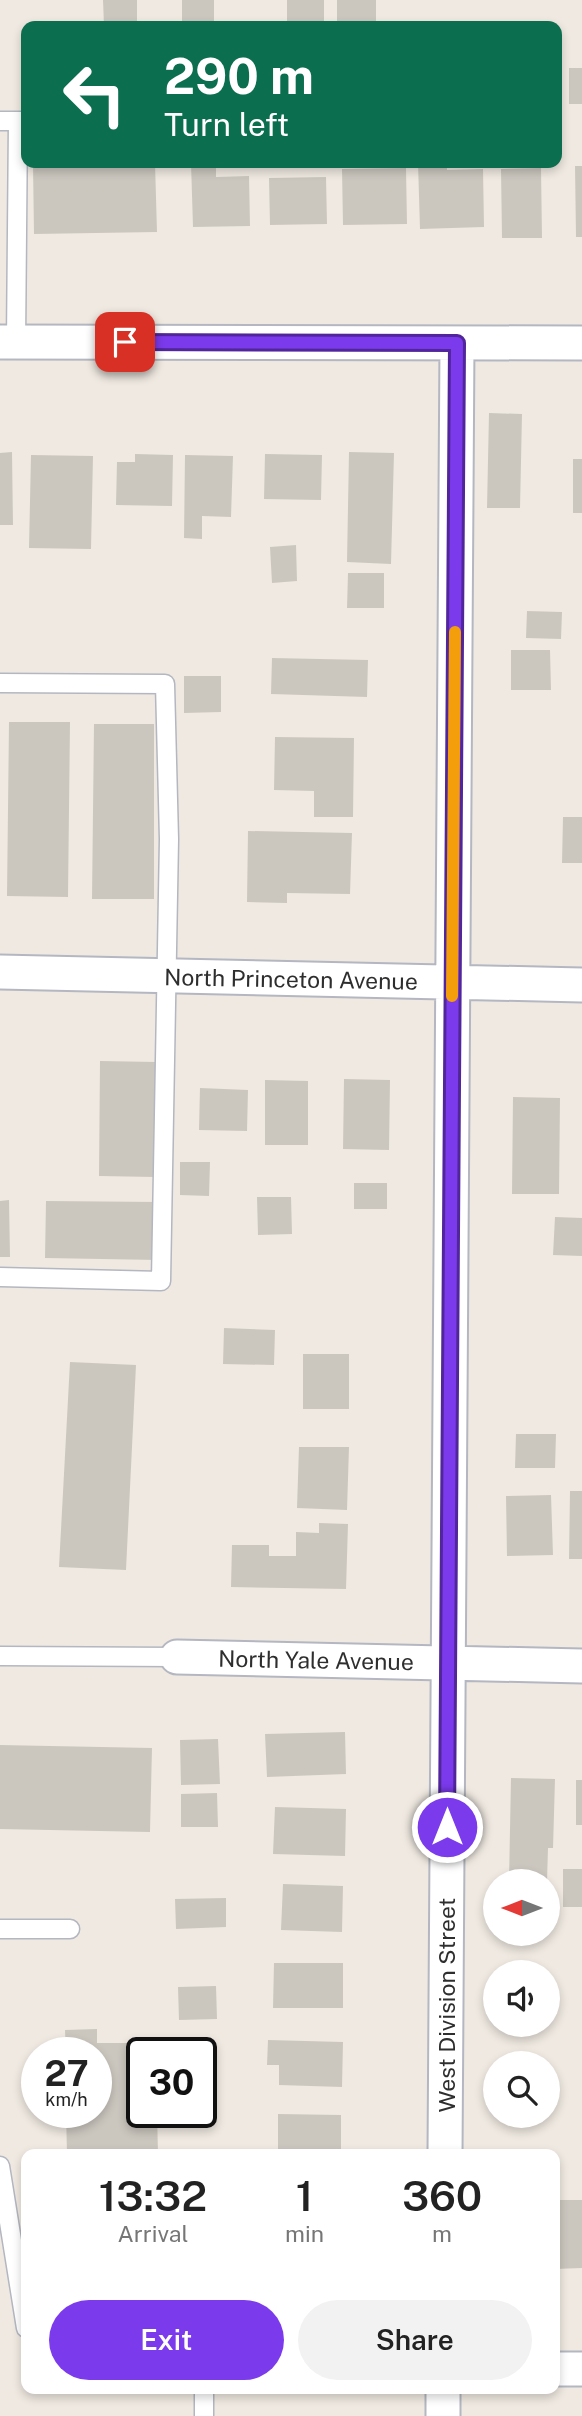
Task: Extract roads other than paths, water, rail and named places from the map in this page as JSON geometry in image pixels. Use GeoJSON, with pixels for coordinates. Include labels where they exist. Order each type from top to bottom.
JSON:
{"type":"FeatureCollection","features":[{"type":"Feature","properties":{"kind":"street"},"geometry":{"type":"LineString","coordinates":[[8,342],[582,344]]}},
{"type":"Feature","properties":{"kind":"street","name":"West Division Street"},"geometry":{"type":"LineString","coordinates":[[445,2149],[457,343]]}},
{"type":"Feature","properties":{"kind":"street","name":"North Princeton Avenue"},"geometry":{"type":"LineString","coordinates":[[0,972],[582,985]]}},
{"type":"Feature","properties":{"kind":"street","name":"North Yale Avenue"},"geometry":{"type":"LineString","coordinates":[[177,1657],[582,1666]]}},
{"type":"Feature","properties":{"kind":"street"},"geometry":{"type":"LineString","coordinates":[[560,2369],[582,2369]]}},
{"type":"Feature","properties":{"kind":"street"},"geometry":{"type":"LineString","coordinates":[[443,2394],[443,2416]]}},
{"type":"Feature","properties":{"kind":"lane"},"geometry":{"type":"LineString","coordinates":[[8,342],[15,121]]}},
{"type":"Feature","properties":{"kind":"lane"},"geometry":{"type":"LineString","coordinates":[[0,682],[165,684],[169,839],[161,1281],[0,1277]]}},
{"type":"Feature","properties":{"kind":"lane"},"geometry":{"type":"LineString","coordinates":[[0,1656],[177,1657]]}},
{"type":"Feature","properties":{"kind":"lane"},"geometry":{"type":"LineString","coordinates":[[0,1929],[70,1929]]}},
{"type":"Feature","properties":{"kind":"lane"},"geometry":{"type":"LineString","coordinates":[[0,2166],[21,2297]]}},
{"type":"Feature","properties":{"kind":"lane"},"geometry":{"type":"LineString","coordinates":[[204,2394],[204,2416]]}}]}
